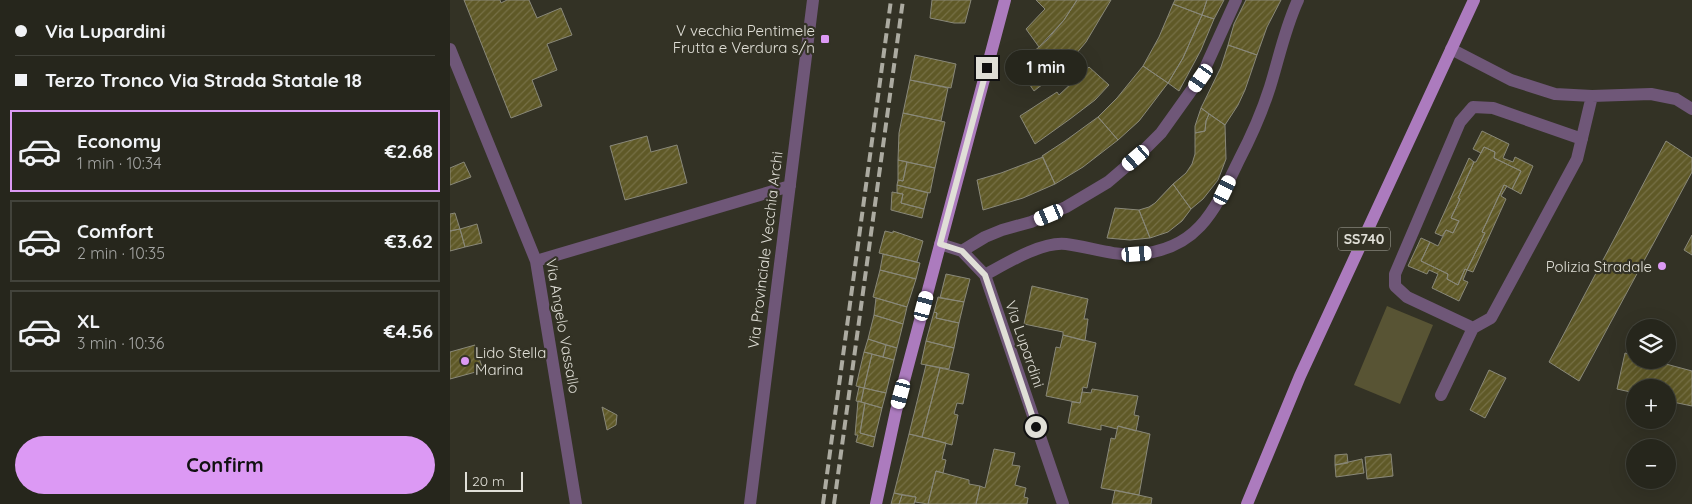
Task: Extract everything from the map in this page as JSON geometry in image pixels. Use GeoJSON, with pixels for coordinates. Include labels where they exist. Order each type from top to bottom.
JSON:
{"type":"FeatureCollection","features":[{"type":"Feature","properties":{"kind":"main road"},"geometry":{"type":"LineString","coordinates":[[876,504],[896,412],[1005,0]]}},
{"type":"Feature","properties":{"kind":"main road"},"geometry":{"type":"LineString","coordinates":[[1451,49],[1474,0]]}},
{"type":"Feature","properties":{"kind":"main road","name":"SS740"},"geometry":{"type":"LineString","coordinates":[[1247,504],[1300,376],[1451,49]]}},
{"type":"Feature","properties":{"kind":"street","name":"Via Provinciale Vecchia Archi"},"geometry":{"type":"LineString","coordinates":[[750,504],[812,0]]}},
{"type":"Feature","properties":{"kind":"street"},"geometry":{"type":"LineString","coordinates":[[962,251],[985,237],[1031,222],[1066,207],[1108,182],[1136,158],[1161,133],[1201,78],[1236,0]]}},
{"type":"Feature","properties":{"kind":"street"},"geometry":{"type":"LineString","coordinates":[[985,275],[1036,250],[1055,244],[1065,244],[1123,256],[1152,253],[1170,248],[1187,238],[1206,221],[1218,204],[1253,131],[1270,88],[1290,17],[1298,0]]}},
{"type":"Feature","properties":{"kind":"street","name":"Via Angelo Vassallo"},"geometry":{"type":"LineString","coordinates":[[450,49],[536,261],[576,504]]}},
{"type":"Feature","properties":{"kind":"street"},"geometry":{"type":"LineString","coordinates":[[1451,49],[1520,82],[1555,94],[1592,96],[1651,94],[1676,99],[1692,109]]}},
{"type":"Feature","properties":{"kind":"street"},"geometry":{"type":"LineString","coordinates":[[1441,395],[1473,328],[1491,318],[1577,159],[1592,96]]}},
{"type":"Feature","properties":{"kind":"street"},"geometry":{"type":"LineString","coordinates":[[1473,328],[1407,297],[1395,286],[1395,274],[1460,122],[1473,107],[1493,108],[1582,139]]}},
{"type":"Feature","properties":{"kind":"street"},"geometry":{"type":"LineString","coordinates":[[536,261],[790,186]]}},
{"type":"Feature","properties":{"kind":"street","name":"Via Lupardini"},"geometry":{"type":"LineString","coordinates":[[940,244],[962,251],[985,275],[1063,504]]}},
{"type":"Feature","properties":{"kind":"shaded area"},"geometry":{"type":"Polygon","coordinates":[[[1387,306],[1433,325],[1400,404],[1354,385],[1387,306]]]}},
{"type":"Feature","properties":{"kind":"building"},"geometry":{"type":"Polygon","coordinates":[[[464,0],[500,0],[501,3],[507,0],[529,0],[537,18],[561,8],[572,35],[547,44],[557,70],[532,80],[542,106],[511,118],[464,0]]]}},
{"type":"Feature","properties":{"kind":"building"},"geometry":{"type":"Polygon","coordinates":[[[932,0],[971,0],[965,23],[954,23],[930,18],[932,0]]]}},
{"type":"Feature","properties":{"kind":"building"},"geometry":{"type":"Polygon","coordinates":[[[1036,0],[1077,0],[1064,20],[1039,47],[1026,29],[1045,9],[1036,0]]]}},
{"type":"Feature","properties":{"kind":"building"},"geometry":{"type":"Polygon","coordinates":[[[1077,0],[1111,0],[1086,42],[1065,67],[1034,91],[1017,66],[1047,40],[1064,20],[1077,0]]]}},
{"type":"Feature","properties":{"kind":"building"},"geometry":{"type":"Polygon","coordinates":[[[1175,0],[1207,0],[1202,15],[1173,4],[1175,0]]]}},
{"type":"Feature","properties":{"kind":"building"},"geometry":{"type":"Polygon","coordinates":[[[1207,0],[1224,0],[1214,19],[1202,15],[1207,0]]]}},
{"type":"Feature","properties":{"kind":"building"},"geometry":{"type":"Polygon","coordinates":[[[1246,0],[1281,0],[1267,27],[1257,55],[1228,45],[1234,24],[1246,0]]]}},
{"type":"Feature","properties":{"kind":"building"},"geometry":{"type":"Polygon","coordinates":[[[1173,4],[1202,15],[1183,58],[1168,83],[1143,66],[1159,37],[1173,4]]]}},
{"type":"Feature","properties":{"kind":"building"},"geometry":{"type":"Polygon","coordinates":[[[1202,15],[1214,19],[1201,50],[1179,91],[1168,83],[1183,58],[1202,15]]]}},
{"type":"Feature","properties":{"kind":"building"},"geometry":{"type":"Polygon","coordinates":[[[1228,45],[1257,55],[1245,90],[1225,125],[1201,108],[1221,67],[1228,45]]]}},
{"type":"Feature","properties":{"kind":"building"},"geometry":{"type":"Polygon","coordinates":[[[915,55],[956,64],[951,88],[910,80],[915,55]]]}},
{"type":"Feature","properties":{"kind":"building"},"geometry":{"type":"Polygon","coordinates":[[[1143,66],[1168,83],[1139,121],[1118,140],[1098,117],[1117,98],[1143,66]]]}},
{"type":"Feature","properties":{"kind":"building"},"geometry":{"type":"Polygon","coordinates":[[[1089,67],[1109,85],[1095,100],[1035,144],[1020,116],[1057,92],[1059,95],[1089,67]]]}},
{"type":"Feature","properties":{"kind":"building"},"geometry":{"type":"Polygon","coordinates":[[[910,80],[948,88],[941,121],[903,113],[910,80]]]}},
{"type":"Feature","properties":{"kind":"building"},"geometry":{"type":"Polygon","coordinates":[[[1201,108],[1209,114],[1205,131],[1195,133],[1195,126],[1201,108]]]}},
{"type":"Feature","properties":{"kind":"building"},"geometry":{"type":"Polygon","coordinates":[[[903,113],[945,122],[935,168],[898,160],[899,133],[903,113]]]}},
{"type":"Feature","properties":{"kind":"building"},"geometry":{"type":"Polygon","coordinates":[[[1209,114],[1225,125],[1226,159],[1218,180],[1203,199],[1191,209],[1173,184],[1186,173],[1192,164],[1195,154],[1195,133],[1205,131],[1209,114]]]}},
{"type":"Feature","properties":{"kind":"building"},"geometry":{"type":"Polygon","coordinates":[[[1098,117],[1118,140],[1083,167],[1055,184],[1042,156],[1098,117]]]}},
{"type":"Feature","properties":{"kind":"building"},"geometry":{"type":"Polygon","coordinates":[[[1482,131],[1509,144],[1503,158],[1513,162],[1515,157],[1533,166],[1521,194],[1512,189],[1521,171],[1494,158],[1495,152],[1484,147],[1481,153],[1473,149],[1482,131]]]}},
{"type":"Feature","properties":{"kind":"building"},"geometry":{"type":"Polygon","coordinates":[[[647,136],[651,152],[677,145],[687,183],[625,200],[610,146],[647,136]]]}},
{"type":"Feature","properties":{"kind":"building"},"geometry":{"type":"Polygon","coordinates":[[[1666,141],[1692,158],[1692,172],[1579,381],[1549,362],[1666,141]]]}},
{"type":"Feature","properties":{"kind":"building"},"geometry":{"type":"Polygon","coordinates":[[[1484,147],[1495,152],[1494,158],[1521,171],[1512,189],[1504,185],[1482,232],[1485,233],[1458,285],[1447,279],[1448,274],[1421,261],[1430,242],[1438,246],[1446,230],[1453,233],[1459,221],[1451,218],[1460,199],[1458,198],[1474,162],[1476,162],[1484,147]]]}},
{"type":"Feature","properties":{"kind":"building"},"geometry":{"type":"Polygon","coordinates":[[[1043,157],[1055,184],[1023,198],[983,210],[977,180],[1043,157]]]}},
{"type":"Feature","properties":{"kind":"building"},"geometry":{"type":"Polygon","coordinates":[[[1469,158],[1474,162],[1451,218],[1459,221],[1453,233],[1446,230],[1442,236],[1435,233],[1469,158]]]}},
{"type":"Feature","properties":{"kind":"building"},"geometry":{"type":"Polygon","coordinates":[[[898,160],[907,162],[903,181],[898,180],[898,160]]]}},
{"type":"Feature","properties":{"kind":"building"},"geometry":{"type":"Polygon","coordinates":[[[464,162],[471,177],[450,185],[450,168],[464,162]]]}},
{"type":"Feature","properties":{"kind":"building"},"geometry":{"type":"Polygon","coordinates":[[[907,162],[935,168],[930,193],[897,185],[898,180],[903,181],[907,162]]]}},
{"type":"Feature","properties":{"kind":"building"},"geometry":{"type":"Polygon","coordinates":[[[1173,184],[1191,209],[1182,221],[1168,232],[1150,238],[1139,210],[1155,203],[1173,184]]]}},
{"type":"Feature","properties":{"kind":"building"},"geometry":{"type":"Polygon","coordinates":[[[897,185],[928,193],[924,209],[901,203],[903,194],[897,193],[897,185]]]}},
{"type":"Feature","properties":{"kind":"building"},"geometry":{"type":"Polygon","coordinates":[[[1504,185],[1507,186],[1501,196],[1506,199],[1473,272],[1467,270],[1485,233],[1482,232],[1504,185]]]}},
{"type":"Feature","properties":{"kind":"building"},"geometry":{"type":"Polygon","coordinates":[[[892,192],[903,194],[901,203],[924,209],[922,218],[891,210],[892,192]]]}},
{"type":"Feature","properties":{"kind":"building"},"geometry":{"type":"Polygon","coordinates":[[[1115,208],[1139,210],[1150,238],[1130,240],[1107,238],[1115,208]]]}},
{"type":"Feature","properties":{"kind":"building"},"geometry":{"type":"Polygon","coordinates":[[[455,213],[460,229],[450,231],[450,214],[455,213]]]}},
{"type":"Feature","properties":{"kind":"building"},"geometry":{"type":"Polygon","coordinates":[[[477,224],[482,243],[465,247],[460,229],[477,224]]]}},
{"type":"Feature","properties":{"kind":"building"},"geometry":{"type":"Polygon","coordinates":[[[460,229],[465,247],[450,251],[450,231],[460,229]]]}},
{"type":"Feature","properties":{"kind":"building"},"geometry":{"type":"Polygon","coordinates":[[[885,231],[893,233],[893,231],[923,241],[917,262],[879,253],[885,231]]]}},
{"type":"Feature","properties":{"kind":"building"},"geometry":{"type":"Polygon","coordinates":[[[1692,235],[1692,255],[1684,250],[1692,235]]]}},
{"type":"Feature","properties":{"kind":"building"},"geometry":{"type":"Polygon","coordinates":[[[1421,238],[1430,242],[1421,261],[1448,274],[1447,279],[1458,285],[1465,269],[1467,270],[1463,280],[1468,282],[1459,301],[1432,288],[1438,274],[1429,270],[1427,274],[1408,266],[1421,238]]]}},
{"type":"Feature","properties":{"kind":"building"},"geometry":{"type":"Polygon","coordinates":[[[883,254],[920,263],[916,279],[880,270],[883,254]]]}},
{"type":"Feature","properties":{"kind":"building"},"geometry":{"type":"Polygon","coordinates":[[[880,270],[916,279],[907,307],[873,297],[880,270]]]}},
{"type":"Feature","properties":{"kind":"building"},"geometry":{"type":"Polygon","coordinates":[[[946,274],[970,279],[964,302],[940,298],[946,274]]]}},
{"type":"Feature","properties":{"kind":"building"},"geometry":{"type":"Polygon","coordinates":[[[1032,286],[1088,299],[1084,319],[1088,319],[1085,341],[1063,335],[1063,332],[1024,324],[1032,286]]]}},
{"type":"Feature","properties":{"kind":"building"},"geometry":{"type":"Polygon","coordinates":[[[938,297],[964,302],[959,323],[936,318],[937,313],[934,312],[938,297]]]}},
{"type":"Feature","properties":{"kind":"building"},"geometry":{"type":"Polygon","coordinates":[[[876,298],[907,307],[903,324],[874,315],[876,298]]]}},
{"type":"Feature","properties":{"kind":"building"},"geometry":{"type":"Polygon","coordinates":[[[934,312],[937,313],[936,318],[959,323],[954,348],[926,341],[934,312]]]}},
{"type":"Feature","properties":{"kind":"building"},"geometry":{"type":"Polygon","coordinates":[[[874,315],[903,324],[897,348],[868,339],[874,315]]]}},
{"type":"Feature","properties":{"kind":"building"},"geometry":{"type":"Polygon","coordinates":[[[1063,335],[1096,343],[1087,388],[1083,387],[1080,403],[1046,396],[1056,347],[1060,348],[1063,335]]]}},
{"type":"Feature","properties":{"kind":"building"},"geometry":{"type":"Polygon","coordinates":[[[868,339],[886,345],[883,357],[864,352],[868,339]]]}},
{"type":"Feature","properties":{"kind":"building"},"geometry":{"type":"Polygon","coordinates":[[[926,341],[954,348],[949,369],[921,364],[926,341]]]}},
{"type":"Feature","properties":{"kind":"building","name":"Lido Stella Marina"},"geometry":{"type":"Polygon","coordinates":[[[475,345],[483,370],[450,379],[450,352],[475,345]]]}},
{"type":"Feature","properties":{"kind":"building"},"geometry":{"type":"Polygon","coordinates":[[[886,345],[897,348],[894,360],[883,357],[886,345]]]}},
{"type":"Feature","properties":{"kind":"building"},"geometry":{"type":"Polygon","coordinates":[[[864,352],[872,354],[864,388],[856,386],[864,352]]]}},
{"type":"Feature","properties":{"kind":"building"},"geometry":{"type":"Polygon","coordinates":[[[1625,353],[1626,369],[1676,369],[1676,367],[1692,371],[1692,406],[1676,403],[1676,379],[1626,379],[1626,391],[1617,389],[1625,353]]]}},
{"type":"Feature","properties":{"kind":"building"},"geometry":{"type":"Polygon","coordinates":[[[872,354],[894,360],[886,393],[864,388],[872,354]]]}},
{"type":"Feature","properties":{"kind":"building"},"geometry":{"type":"Polygon","coordinates":[[[926,365],[940,368],[922,437],[909,434],[926,365]]]}},
{"type":"Feature","properties":{"kind":"building"},"geometry":{"type":"Polygon","coordinates":[[[940,368],[969,374],[963,404],[957,403],[954,414],[958,415],[952,445],[922,437],[940,368]]]}},
{"type":"Feature","properties":{"kind":"building"},"geometry":{"type":"Polygon","coordinates":[[[1489,370],[1506,378],[1485,418],[1470,410],[1489,370]]]}},
{"type":"Feature","properties":{"kind":"building"},"geometry":{"type":"Polygon","coordinates":[[[859,387],[864,388],[861,402],[856,401],[859,387]]]}},
{"type":"Feature","properties":{"kind":"building"},"geometry":{"type":"Polygon","coordinates":[[[864,388],[886,393],[882,408],[861,402],[864,388]]]}},
{"type":"Feature","properties":{"kind":"building"},"geometry":{"type":"Polygon","coordinates":[[[1092,389],[1138,396],[1134,415],[1139,416],[1136,431],[1118,426],[1117,429],[1101,425],[1101,430],[1068,423],[1072,402],[1080,403],[1082,392],[1091,393],[1092,389]]]}},
{"type":"Feature","properties":{"kind":"building"},"geometry":{"type":"Polygon","coordinates":[[[858,401],[865,403],[860,433],[875,437],[873,447],[856,442],[858,435],[855,435],[858,401]]]}},
{"type":"Feature","properties":{"kind":"building"},"geometry":{"type":"Polygon","coordinates":[[[865,403],[882,408],[875,437],[860,433],[865,403]]]}},
{"type":"Feature","properties":{"kind":"building"},"geometry":{"type":"Polygon","coordinates":[[[602,407],[617,415],[616,425],[607,430],[602,407]]]}},
{"type":"Feature","properties":{"kind":"building"},"geometry":{"type":"Polygon","coordinates":[[[1118,426],[1150,434],[1139,495],[1101,488],[1111,438],[1115,439],[1118,426]]]}},
{"type":"Feature","properties":{"kind":"building"},"geometry":{"type":"Polygon","coordinates":[[[909,434],[946,443],[942,459],[946,460],[943,473],[936,471],[928,504],[915,502],[916,497],[894,493],[909,434]]]}},
{"type":"Feature","properties":{"kind":"building"},"geometry":{"type":"Polygon","coordinates":[[[994,449],[1015,453],[1012,465],[1020,466],[1015,485],[1026,488],[1024,497],[1028,498],[1027,504],[976,504],[980,486],[985,488],[994,449]]]}},
{"type":"Feature","properties":{"kind":"building"},"geometry":{"type":"Polygon","coordinates":[[[1347,454],[1348,463],[1335,465],[1335,455],[1347,454]]]}},
{"type":"Feature","properties":{"kind":"building"},"geometry":{"type":"Polygon","coordinates":[[[1391,454],[1393,476],[1367,479],[1365,457],[1391,454]]]}},
{"type":"Feature","properties":{"kind":"building"},"geometry":{"type":"Polygon","coordinates":[[[1362,459],[1364,473],[1336,477],[1335,465],[1362,459]]]}},
{"type":"Feature","properties":{"kind":"building"},"geometry":{"type":"Polygon","coordinates":[[[936,471],[969,480],[969,484],[980,486],[976,504],[928,504],[936,471]]]}},
{"type":"Feature","properties":{"kind":"building"},"geometry":{"type":"Polygon","coordinates":[[[1115,490],[1152,498],[1151,504],[1112,504],[1115,490]]]}},
{"type":"Feature","properties":{"kind":"building"},"geometry":{"type":"Polygon","coordinates":[[[894,493],[902,495],[899,504],[891,504],[894,493]]]}},
{"type":"Feature","properties":{"kind":"building"},"geometry":{"type":"Polygon","coordinates":[[[902,495],[916,497],[914,504],[899,504],[902,495]]]}},
{"type":"Feature","properties":{"kind":"railway"},"geometry":{"type":"LineString","coordinates":[[823,504],[891,0]]}},
{"type":"Feature","properties":{"kind":"railway"},"geometry":{"type":"LineString","coordinates":[[834,504],[903,0]]}},
{"type":"Feature","properties":{"kind":"place","name":"V vecchia Pentimele Frutta e Verdura s/n"},"geometry":{"type":"Point","coordinates":[825,39]}},
{"type":"Feature","properties":{"kind":"place","name":"Polizia Stradale"},"geometry":{"type":"Point","coordinates":[1662,266]}},
{"type":"Feature","properties":{"kind":"place","name":"Lido Stella Marina"},"geometry":{"type":"Point","coordinates":[465,361]}},
{"type":"Feature","properties":{"kind":"route"},"geometry":{"type":"LineString","coordinates":[[987,68],[940,244],[962,251],[985,275],[1036,427]]}}]}
